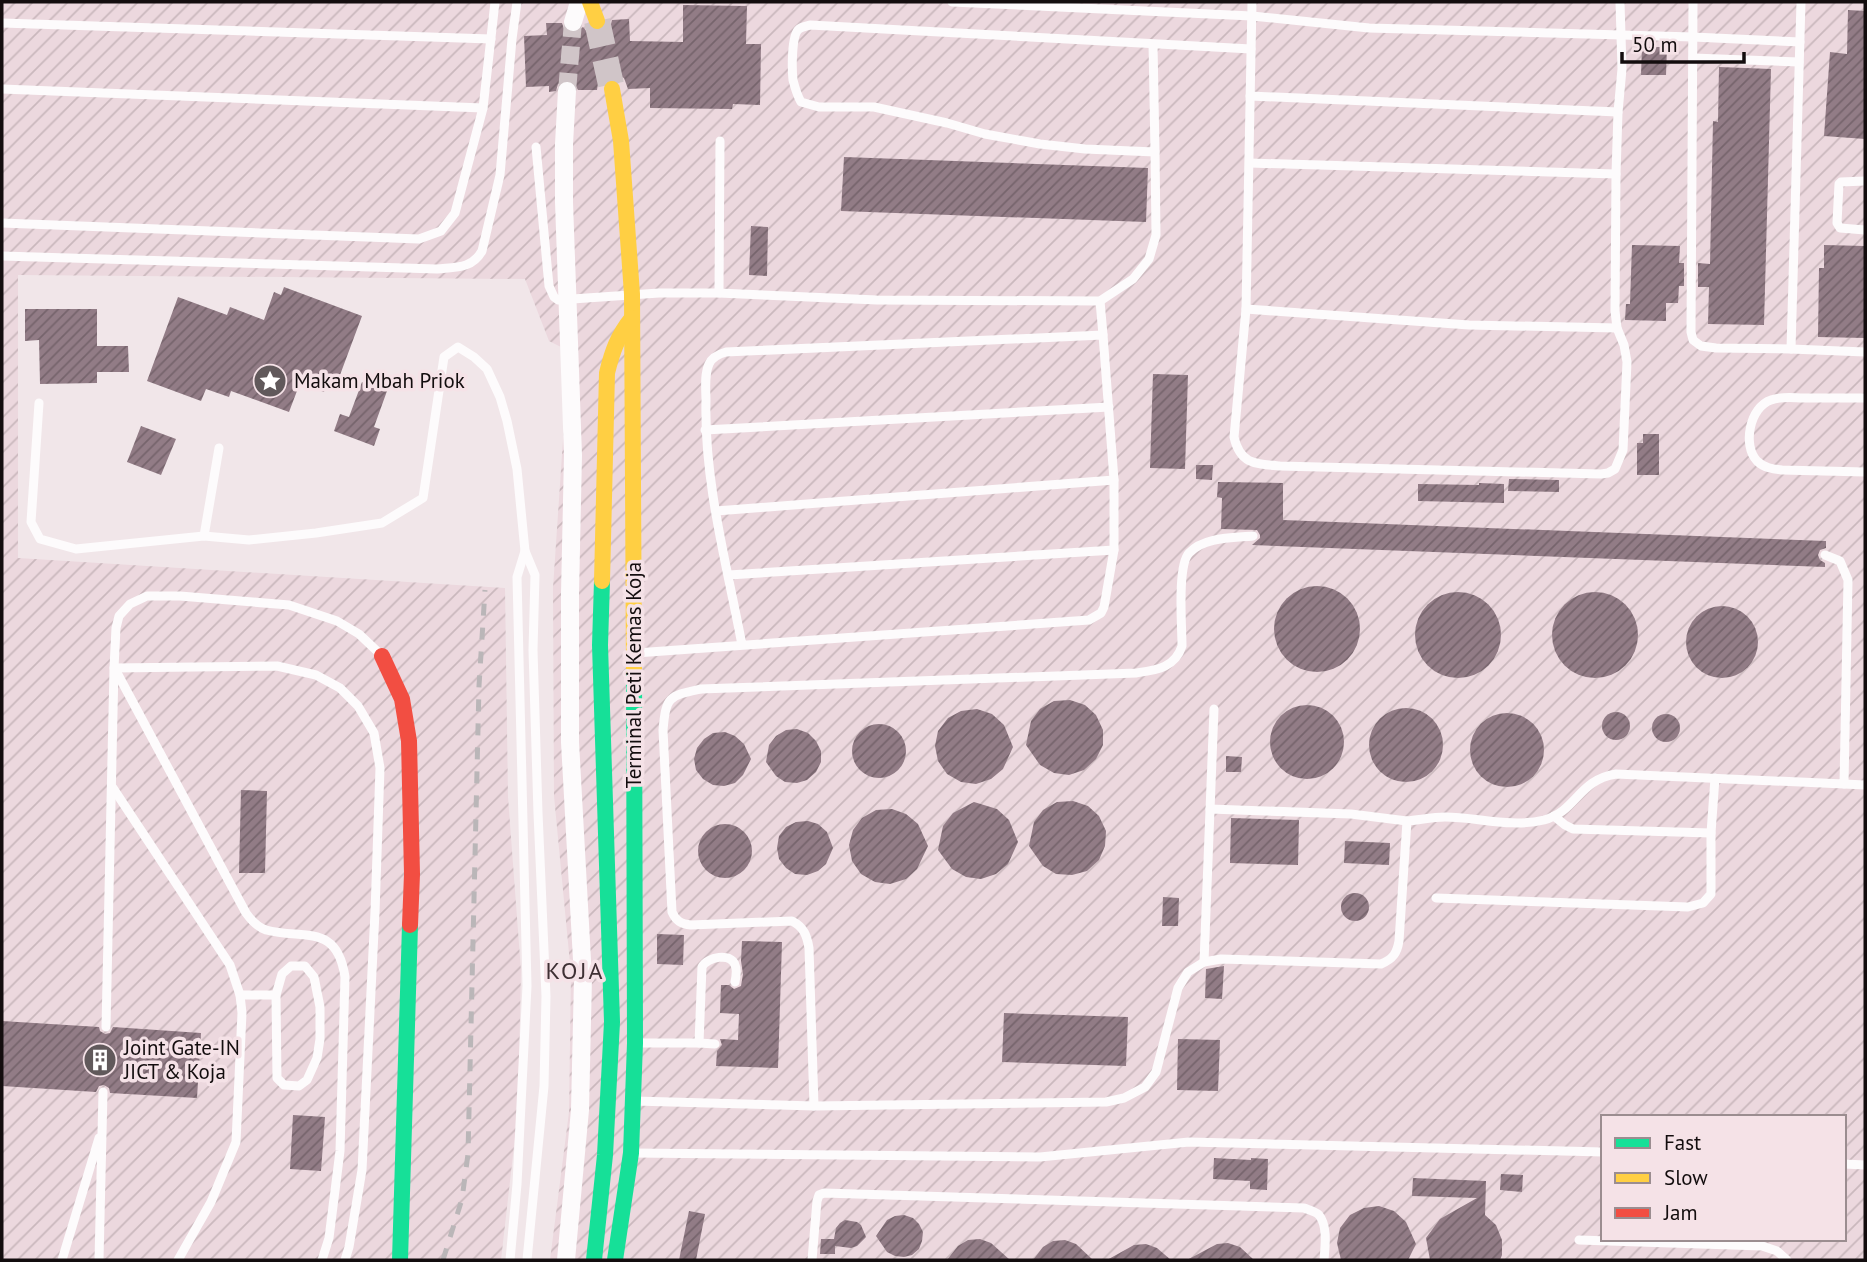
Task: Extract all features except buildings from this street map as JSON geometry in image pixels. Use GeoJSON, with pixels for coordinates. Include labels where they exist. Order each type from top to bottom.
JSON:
{"type":"FeatureCollection","features":[{"type":"Feature","properties":{"kind":"main road"},"geometry":{"type":"LineString","coordinates":[[590,2],[597,21]]}},
{"type":"Feature","properties":{"kind":"main road","name":"Terminal Peti Kemas Koja"},"geometry":{"type":"LineString","coordinates":[[612,89],[621,141],[632,294],[635,1043],[631,1153],[615,1260]]}},
{"type":"Feature","properties":{"kind":"main road"},"geometry":{"type":"LineString","coordinates":[[594,1260],[605,1155],[612,1022],[600,645],[607,373],[618,334],[632,318]]}},
{"type":"Feature","properties":{"kind":"main road"},"geometry":{"type":"LineString","coordinates":[[382,656],[402,699],[411,776],[412,874],[400,1260]]}},
{"type":"Feature","properties":{"kind":"street"},"geometry":{"type":"LineString","coordinates":[[573,23],[579,2]]}},
{"type":"Feature","properties":{"kind":"street"},"geometry":{"type":"LineString","coordinates":[[566,1260],[580,1110],[583,978],[570,742],[573,455],[564,144],[567,91]]}},
{"type":"Feature","properties":{"kind":"lane"},"geometry":{"type":"LineString","coordinates":[[2,223],[419,239],[441,231],[454,213],[483,108],[495,2]]}},
{"type":"Feature","properties":{"kind":"lane"},"geometry":{"type":"LineString","coordinates":[[2,256],[437,269],[468,265],[474,262],[482,251],[500,175],[517,2]]}},
{"type":"Feature","properties":{"kind":"lane"},"geometry":{"type":"LineString","coordinates":[[952,2],[1252,16],[1369,28],[1800,42]]}},
{"type":"Feature","properties":{"kind":"lane"},"geometry":{"type":"LineString","coordinates":[[1252,2],[1245,309],[1234,437],[1237,449],[1243,457],[1251,463],[1280,466],[1608,474],[1618,464],[1623,450],[1628,362],[1617,328],[1615,311],[1616,174],[1622,69],[1620,2]]}},
{"type":"Feature","properties":{"kind":"lane"},"geometry":{"type":"LineString","coordinates":[[1693,2],[1693,340],[1701,346],[1716,348],[1865,352]]}},
{"type":"Feature","properties":{"kind":"lane"},"geometry":{"type":"LineString","coordinates":[[1791,349],[1801,2]]}},
{"type":"Feature","properties":{"kind":"lane"},"geometry":{"type":"LineString","coordinates":[[2,23],[491,38]]}},
{"type":"Feature","properties":{"kind":"lane"},"geometry":{"type":"LineString","coordinates":[[1155,152],[1040,144],[985,134],[947,122],[874,107],[833,108],[809,105],[801,102],[793,77],[793,45],[796,33],[801,27],[810,25],[1251,49]]}},
{"type":"Feature","properties":{"kind":"lane"},"geometry":{"type":"LineString","coordinates":[[536,147],[549,286],[554,298],[558,300],[632,294],[719,293],[877,300],[1100,301],[1133,279],[1149,259],[1156,235],[1153,44]]}},
{"type":"Feature","properties":{"kind":"lane"},"geometry":{"type":"LineString","coordinates":[[1693,58],[1799,62]]}},
{"type":"Feature","properties":{"kind":"lane"},"geometry":{"type":"LineString","coordinates":[[2,89],[483,108]]}},
{"type":"Feature","properties":{"kind":"lane"},"geometry":{"type":"LineString","coordinates":[[1250,96],[1618,112]]}},
{"type":"Feature","properties":{"kind":"lane"},"geometry":{"type":"LineString","coordinates":[[719,293],[720,141]]}},
{"type":"Feature","properties":{"kind":"lane"},"geometry":{"type":"LineString","coordinates":[[1250,163],[1616,174]]}},
{"type":"Feature","properties":{"kind":"lane"},"geometry":{"type":"LineString","coordinates":[[1865,181],[1840,183],[1838,186],[1837,223],[1840,228],[1865,230]]}},
{"type":"Feature","properties":{"kind":"lane"},"geometry":{"type":"LineString","coordinates":[[634,653],[1089,620],[1101,613],[1114,550],[1114,480],[1100,301]]}},
{"type":"Feature","properties":{"kind":"lane"},"geometry":{"type":"LineString","coordinates":[[1245,309],[1469,325],[1617,328]]}},
{"type":"Feature","properties":{"kind":"lane"},"geometry":{"type":"LineString","coordinates":[[742,645],[716,511],[705,430],[708,366],[717,355],[726,352],[1103,335]]}},
{"type":"Feature","properties":{"kind":"lane"},"geometry":{"type":"LineString","coordinates":[[39,403],[31,522],[40,540],[76,549],[204,536],[249,540],[382,523],[424,498],[444,357],[458,346],[487,369],[508,421],[517,469],[525,551],[535,575],[533,650],[546,996],[544,1086],[527,1260]]}},
{"type":"Feature","properties":{"kind":"lane"},"geometry":{"type":"LineString","coordinates":[[1865,398],[1770,400],[1759,408],[1751,422],[1750,442],[1752,454],[1759,463],[1770,468],[1865,472]]}},
{"type":"Feature","properties":{"kind":"lane"},"geometry":{"type":"LineString","coordinates":[[705,430],[1109,407]]}},
{"type":"Feature","properties":{"kind":"lane"},"geometry":{"type":"LineString","coordinates":[[204,536],[219,448]]}},
{"type":"Feature","properties":{"kind":"lane"},"geometry":{"type":"LineString","coordinates":[[716,511],[1114,480]]}},
{"type":"Feature","properties":{"kind":"lane"},"geometry":{"type":"LineString","coordinates":[[814,1106],[809,948],[806,935],[799,925],[792,921],[684,925],[674,917],[663,730],[669,701],[677,694],[701,689],[1136,673],[1159,669],[1171,664],[1179,656],[1182,646],[1183,562],[1190,552],[1220,539],[1253,536]]}},
{"type":"Feature","properties":{"kind":"lane"},"geometry":{"type":"LineString","coordinates":[[729,575],[1114,550]]}},
{"type":"Feature","properties":{"kind":"lane"},"geometry":{"type":"LineString","coordinates":[[510,1260],[517,1184],[527,986],[517,577],[525,551]]}},
{"type":"Feature","properties":{"kind":"lane"},"geometry":{"type":"LineString","coordinates":[[1825,555],[1840,561],[1848,580],[1844,784]]}},
{"type":"Feature","properties":{"kind":"lane"},"geometry":{"type":"LineString","coordinates":[[106,1027],[114,667],[119,616],[130,604],[147,596],[289,605],[337,621],[359,634],[382,656]]}},
{"type":"Feature","properties":{"kind":"lane"},"geometry":{"type":"LineString","coordinates":[[114,667],[277,666],[316,675],[340,688],[358,706],[373,733],[380,768],[362,1170],[345,1260]]}},
{"type":"Feature","properties":{"kind":"lane"},"geometry":{"type":"LineString","coordinates":[[114,667],[246,913],[254,923],[265,930],[312,935],[327,941],[337,949],[343,963],[345,977],[340,1152],[329,1238],[322,1260]]}},
{"type":"Feature","properties":{"kind":"lane"},"geometry":{"type":"LineString","coordinates":[[1203,962],[1214,709]]}},
{"type":"Feature","properties":{"kind":"lane"},"geometry":{"type":"LineString","coordinates":[[1210,810],[1351,814],[1407,821],[1444,817],[1499,822],[1530,821],[1553,816],[1572,802],[1584,788],[1604,776],[1639,774],[1865,785]]}},
{"type":"Feature","properties":{"kind":"lane"},"geometry":{"type":"LineString","coordinates":[[1437,898],[1688,907],[1703,903],[1711,894],[1715,778]]}},
{"type":"Feature","properties":{"kind":"lane"},"geometry":{"type":"LineString","coordinates":[[112,786],[229,965],[240,995],[243,1030],[236,1142],[211,1202],[178,1260]]}},
{"type":"Feature","properties":{"kind":"lane"},"geometry":{"type":"LineString","coordinates":[[1553,816],[1573,829],[1711,834]]}},
{"type":"Feature","properties":{"kind":"lane"},"geometry":{"type":"LineString","coordinates":[[632,1101],[814,1106],[1106,1102],[1124,1098],[1145,1087],[1156,1072],[1178,988],[1188,972],[1203,962],[1221,959],[1381,964],[1388,961],[1398,950],[1407,821]]}},
{"type":"Feature","properties":{"kind":"lane"},"geometry":{"type":"LineString","coordinates":[[523,833],[539,833]]}},
{"type":"Feature","properties":{"kind":"lane"},"geometry":{"type":"LineString","coordinates":[[699,1043],[702,967],[705,960],[730,958],[736,966],[736,982]]}},
{"type":"Feature","properties":{"kind":"lane"},"geometry":{"type":"LineString","coordinates":[[291,967],[305,967],[314,976],[320,1007],[320,1040],[317,1058],[307,1080],[299,1086],[284,1085],[277,1078],[276,995],[282,974],[291,967]]}},
{"type":"Feature","properties":{"kind":"lane"},"geometry":{"type":"LineString","coordinates":[[240,995],[276,995]]}},
{"type":"Feature","properties":{"kind":"lane"},"geometry":{"type":"LineString","coordinates":[[635,1043],[715,1044]]}},
{"type":"Feature","properties":{"kind":"lane"},"geometry":{"type":"LineString","coordinates":[[99,1260],[103,1092]]}},
{"type":"Feature","properties":{"kind":"lane"},"geometry":{"type":"LineString","coordinates":[[62,1260],[103,1126]]}},
{"type":"Feature","properties":{"kind":"lane"},"geometry":{"type":"LineString","coordinates":[[631,1153],[1040,1157],[1189,1142],[1601,1152]]}},
{"type":"Feature","properties":{"kind":"lane"},"geometry":{"type":"LineString","coordinates":[[1846,1164],[1865,1165]]}},
{"type":"Feature","properties":{"kind":"lane"},"geometry":{"type":"LineString","coordinates":[[517,1184],[535,1187]]}},
{"type":"Feature","properties":{"kind":"lane"},"geometry":{"type":"LineString","coordinates":[[812,1260],[817,1201],[819,1195],[824,1193],[1304,1208],[1321,1217],[1324,1226],[1324,1260]]}},
{"type":"Feature","properties":{"kind":"lane"},"geometry":{"type":"LineString","coordinates":[[1579,1240],[1601,1241]]}},
{"type":"Feature","properties":{"kind":"lane"},"geometry":{"type":"LineString","coordinates":[[1616,1241],[1762,1245],[1777,1251],[1787,1260]]}},
{"type":"Feature","properties":{"kind":"shaded area"},"geometry":{"type":"Polygon","coordinates":[[[2,2],[1865,2],[1865,1260],[550,1260],[569,1112],[571,974],[554,796],[553,588],[569,351],[549,341],[525,279],[18,275],[18,558],[505,588],[508,797],[521,971],[518,1111],[501,1260],[2,1260],[2,2]]]}},
{"type":"Feature","properties":{"kind":"tunnel"},"geometry":{"type":"LineString","coordinates":[[597,21],[612,89]]}},
{"type":"Feature","properties":{"kind":"tunnel"},"geometry":{"type":"LineString","coordinates":[[567,91],[573,22]]}},
{"type":"Feature","properties":{"kind":"railway"},"geometry":{"type":"LineString","coordinates":[[443,1260],[462,1199],[468,1154],[479,686],[485,590]]}},
{"type":"Feature","properties":{"kind":"traffic: fast"},"geometry":{"type":"LineString","coordinates":[[594,1260],[605,1155],[612,1022],[600,645],[602,581]]}},
{"type":"Feature","properties":{"kind":"traffic: fast"},"geometry":{"type":"LineString","coordinates":[[615,1260],[631,1153],[635,1043],[634,671]]}},
{"type":"Feature","properties":{"kind":"traffic: fast"},"geometry":{"type":"LineString","coordinates":[[400,1260],[410,925]]}},
{"type":"Feature","properties":{"kind":"traffic: slow"},"geometry":{"type":"LineString","coordinates":[[590,2],[597,21]]}},
{"type":"Feature","properties":{"kind":"traffic: slow"},"geometry":{"type":"LineString","coordinates":[[612,89],[621,141],[632,294],[634,671]]}},
{"type":"Feature","properties":{"kind":"traffic: slow"},"geometry":{"type":"LineString","coordinates":[[602,581],[607,373],[616,344],[632,318]]}},
{"type":"Feature","properties":{"kind":"traffic: jam"},"geometry":{"type":"LineString","coordinates":[[382,656],[402,699],[409,741],[412,874],[410,925]]}},
{"type":"Feature","properties":{"kind":"place","name":"Makam Mbah Priok"},"geometry":{"type":"Point","coordinates":[270,381]}},
{"type":"Feature","properties":{"kind":"place","name":"Joint Gate-IN JICT & Koja"},"geometry":{"type":"Point","coordinates":[100,1060]}},
{"type":"Feature","properties":{"kind":"district","name":"KOJA"},"geometry":{"type":"Point","coordinates":[575,971]}}]}
